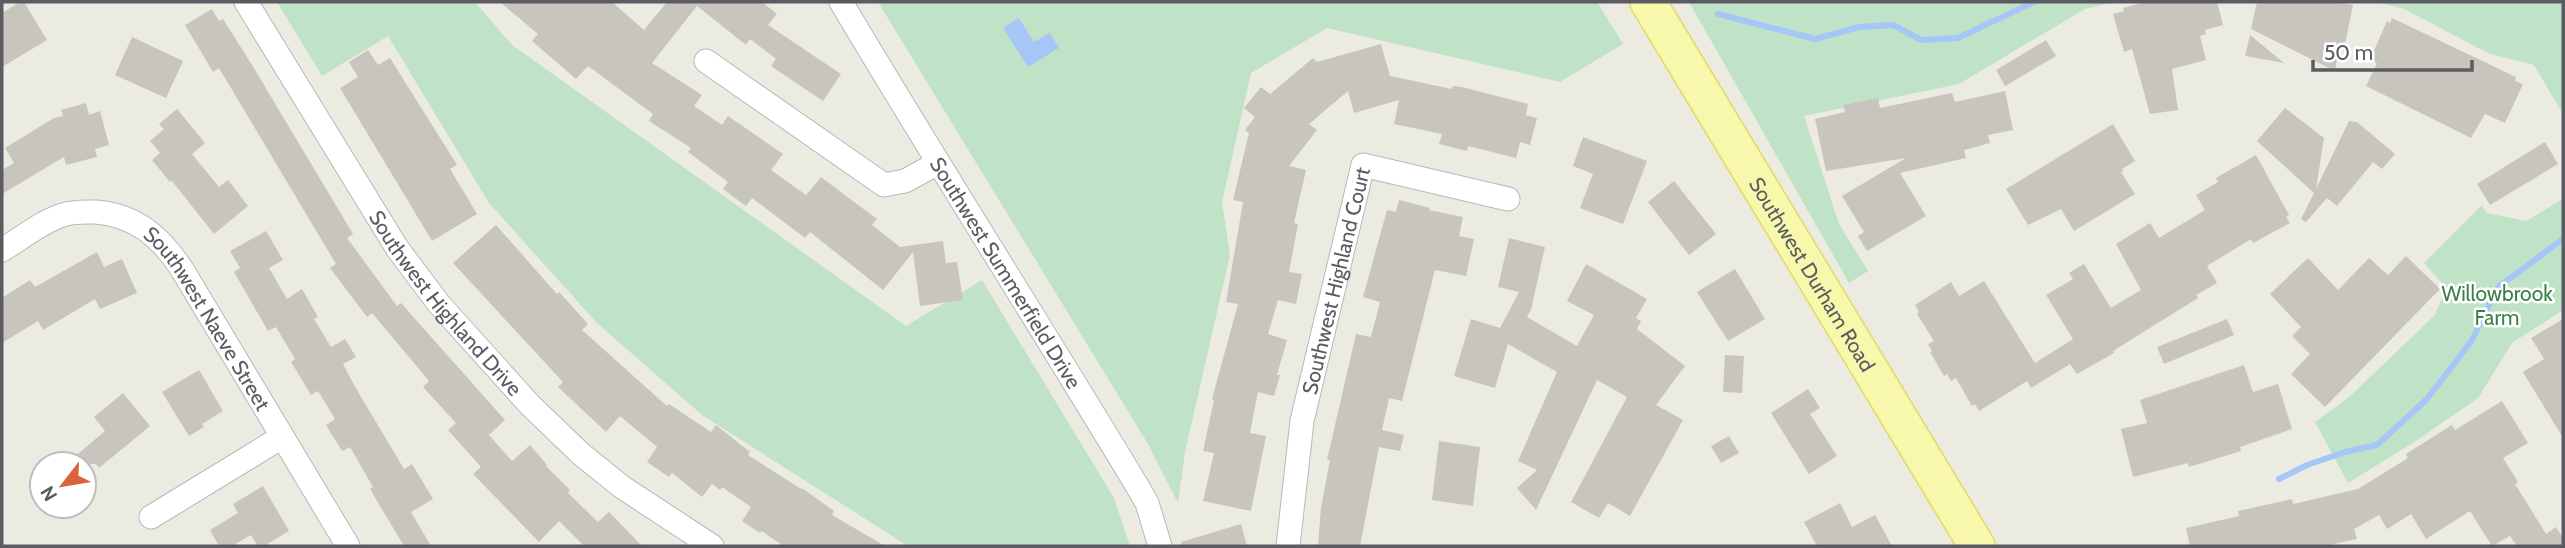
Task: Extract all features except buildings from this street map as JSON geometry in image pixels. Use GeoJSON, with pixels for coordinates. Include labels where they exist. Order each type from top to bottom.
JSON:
{"type":"FeatureCollection","features":[{"type":"Feature","properties":{"kind":"main road","name":"Southwest Durham Road"},"geometry":{"type":"LineString","coordinates":[[1648,2],[1977,546]]}},
{"type":"Feature","properties":{"kind":"street","name":"Southwest Highland Drive"},"geometry":{"type":"LineString","coordinates":[[246,2],[397,248],[439,304],[530,405],[581,454],[687,540],[712,546]]}},
{"type":"Feature","properties":{"kind":"street","name":"Southwest Summerfield Drive"},"geometry":{"type":"LineString","coordinates":[[841,2],[937,163],[1033,313],[1136,484],[1147,503],[1160,546]]}},
{"type":"Feature","properties":{"kind":"street"},"geometry":{"type":"LineString","coordinates":[[706,61],[884,185],[905,181],[937,163]]}},
{"type":"Feature","properties":{"kind":"street","name":"Southwest Highland Court"},"geometry":{"type":"LineString","coordinates":[[1288,546],[1302,421],[1363,165],[1508,199]]}},
{"type":"Feature","properties":{"kind":"street","name":"Southwest Naeve Street"},"geometry":{"type":"LineString","coordinates":[[2,250],[70,213],[111,214],[142,226],[170,251],[348,546]]}},
{"type":"Feature","properties":{"kind":"street"},"geometry":{"type":"LineString","coordinates":[[151,517],[282,437]]}},
{"type":"Feature","properties":{"kind":"green space"},"geometry":{"type":"Polygon","coordinates":[[[277,2],[475,2],[512,45],[906,326],[982,280],[1114,498],[1130,546],[908,546],[702,415],[597,323],[489,203],[388,36],[322,76],[277,2]]]}},
{"type":"Feature","properties":{"kind":"green space"},"geometry":{"type":"Polygon","coordinates":[[[878,2],[1597,2],[1623,44],[1560,82],[1327,28],[1251,73],[1222,202],[1230,255],[1185,452],[1178,503],[1148,444],[878,2]]]}},
{"type":"Feature","properties":{"kind":"green space"},"geometry":{"type":"Polygon","coordinates":[[[1689,2],[2114,2],[2085,9],[1959,84],[1804,116],[1839,224],[1868,271],[1849,283],[1689,2]]]}},
{"type":"Feature","properties":{"kind":"green space"},"geometry":{"type":"Polygon","coordinates":[[[2377,2],[2563,2],[2563,114],[2534,65],[2490,54],[2404,9],[2377,2]]]}},
{"type":"Feature","properties":{"kind":"green space","name":"Willowbrook Farm"},"geometry":{"type":"Polygon","coordinates":[[[2563,199],[2563,310],[2512,343],[2478,398],[2348,483],[2315,422],[2348,398],[2434,316],[2447,289],[2424,263],[2482,205],[2487,213],[2526,221],[2563,199]]]}},
{"type":"Feature","properties":{"kind":"water"},"geometry":{"type":"Polygon","coordinates":[[[1019,18],[1034,42],[1050,33],[1059,48],[1028,67],[1003,28],[1019,18]]]}},
{"type":"Feature","properties":{"kind":"waterway"},"geometry":{"type":"LineString","coordinates":[[1718,14],[1815,39],[1859,27],[1893,25],[1921,40],[1958,38],[2034,2]]}},
{"type":"Feature","properties":{"kind":"waterway"},"geometry":{"type":"LineString","coordinates":[[2279,479],[2307,465],[2377,445],[2426,400],[2471,342],[2498,287],[2563,239]]}}]}
